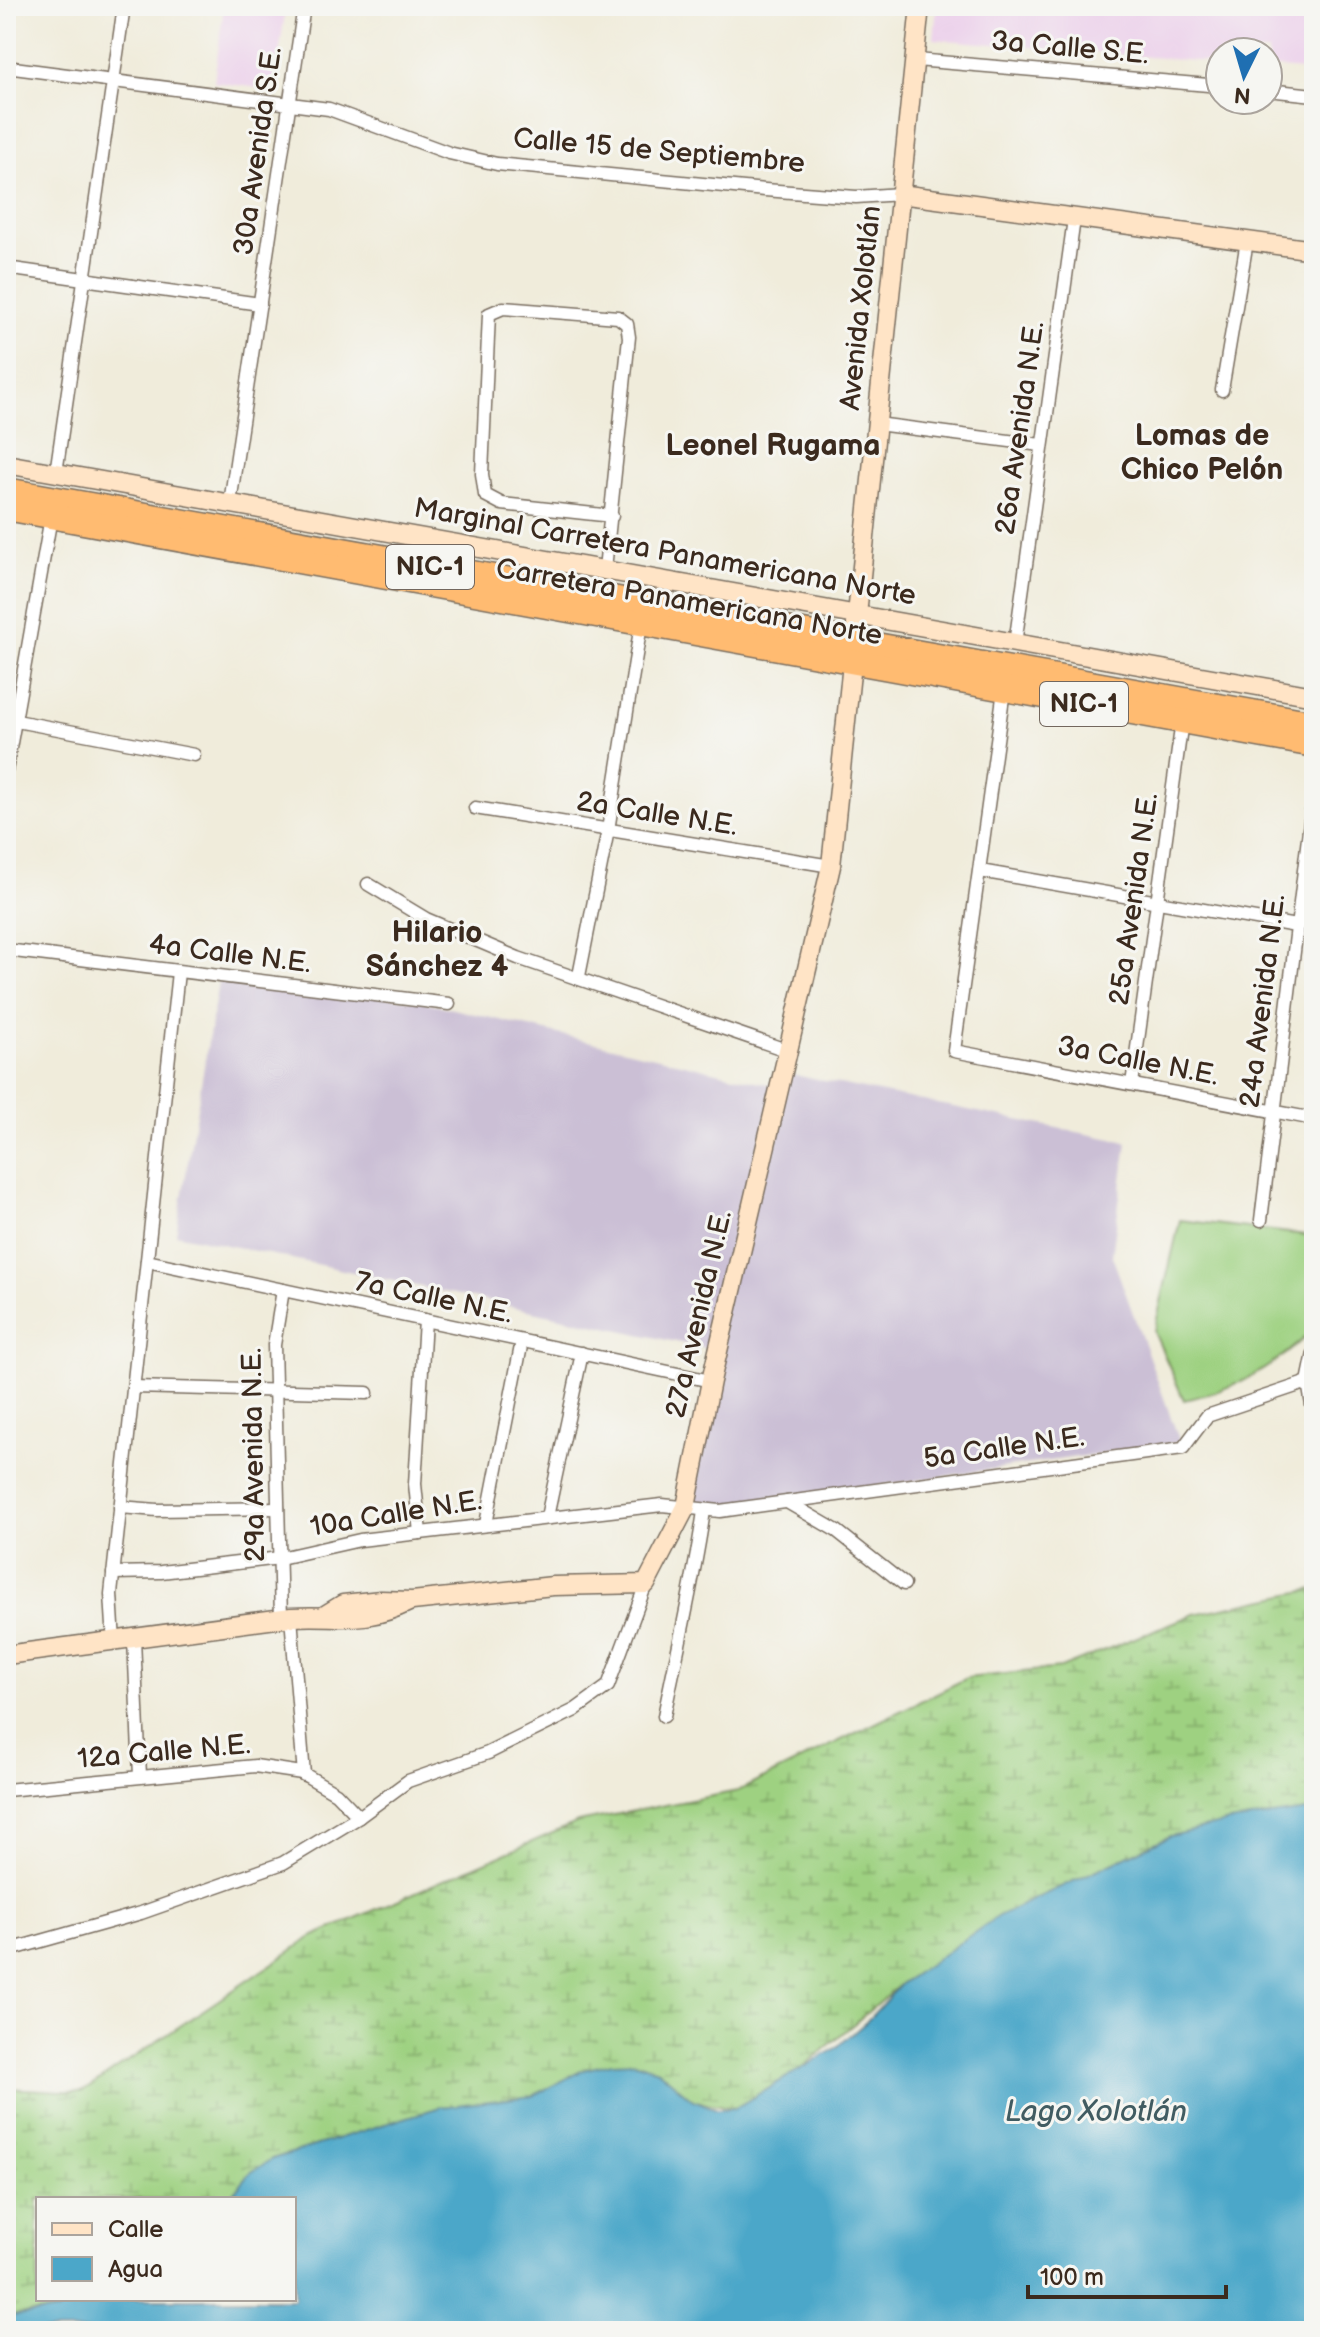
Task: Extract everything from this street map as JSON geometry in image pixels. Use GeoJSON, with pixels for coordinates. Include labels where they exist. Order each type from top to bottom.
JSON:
{"type":"FeatureCollection","features":[{"type":"Feature","properties":{"kind":"highway","name":"Carretera Panamericana Norte"},"geometry":{"type":"LineString","coordinates":[[6,490],[854,652],[1004,690],[1314,745]]}},
{"type":"Feature","properties":{"kind":"highway","name":"Carretera Panamericana Norte"},"geometry":{"type":"LineString","coordinates":[[6,508],[641,624],[854,652],[1314,723]]}},
{"type":"Feature","properties":{"kind":"street"},"geometry":{"type":"LineString","coordinates":[[56,473],[124,6]]}},
{"type":"Feature","properties":{"kind":"street","name":"30a Avenida S.E."},"geometry":{"type":"LineString","coordinates":[[221,502],[260,304],[304,6]]}},
{"type":"Feature","properties":{"kind":"street","name":"Avenida Xolotlán"},"geometry":{"type":"LineString","coordinates":[[854,652],[920,6]]}},
{"type":"Feature","properties":{"kind":"street","name":"3a Calle S.E."},"geometry":{"type":"LineString","coordinates":[[916,60],[1204,85]]}},
{"type":"Feature","properties":{"kind":"street","name":"Calle 15 de Septiembre"},"geometry":{"type":"LineString","coordinates":[[6,67],[329,109],[449,153],[497,164],[856,197],[900,194],[1314,250]]}},
{"type":"Feature","properties":{"kind":"street"},"geometry":{"type":"LineString","coordinates":[[1284,92],[1314,95]]}},
{"type":"Feature","properties":{"kind":"street","name":"26a Avenida N.E."},"geometry":{"type":"LineString","coordinates":[[1015,644],[1074,219]]}},
{"type":"Feature","properties":{"kind":"street"},"geometry":{"type":"LineString","coordinates":[[1222,390],[1247,241]]}},
{"type":"Feature","properties":{"kind":"street"},"geometry":{"type":"LineString","coordinates":[[6,268],[260,304]]}},
{"type":"Feature","properties":{"kind":"street"},"geometry":{"type":"LineString","coordinates":[[605,569],[612,516],[629,337],[627,324],[618,317],[503,308],[489,314],[482,474],[485,495],[502,504],[612,516]]}},
{"type":"Feature","properties":{"kind":"street"},"geometry":{"type":"LineString","coordinates":[[877,424],[1041,445]]}},
{"type":"Feature","properties":{"kind":"street","name":"Marginal Carretera Panamericana Norte"},"geometry":{"type":"LineString","coordinates":[[6,464],[1314,696]]}},
{"type":"Feature","properties":{"kind":"street"},"geometry":{"type":"LineString","coordinates":[[6,771],[11,720],[51,517]]}},
{"type":"Feature","properties":{"kind":"street"},"geometry":{"type":"LineString","coordinates":[[579,976],[608,830],[641,624]]}},
{"type":"Feature","properties":{"kind":"street","name":"27a Avenida N.E."},"geometry":{"type":"LineString","coordinates":[[6,1951],[141,1913],[283,1863],[359,1817],[408,1781],[488,1753],[575,1710],[608,1686],[646,1584],[695,1509],[711,1381],[831,866],[854,652]]}},
{"type":"Feature","properties":{"kind":"street"},"geometry":{"type":"LineString","coordinates":[[1004,690],[980,871],[1296,926]]}},
{"type":"Feature","properties":{"kind":"street"},"geometry":{"type":"LineString","coordinates":[[11,720],[194,755]]}},
{"type":"Feature","properties":{"kind":"street","name":"25a Avenida N.E."},"geometry":{"type":"LineString","coordinates":[[1132,1084],[1182,721]]}},
{"type":"Feature","properties":{"kind":"street","name":"24a Avenida N.E."},"geometry":{"type":"LineString","coordinates":[[1261,1220],[1314,789]]}},
{"type":"Feature","properties":{"kind":"street","name":"2a Calle N.E."},"geometry":{"type":"LineString","coordinates":[[475,808],[831,866]]}},
{"type":"Feature","properties":{"kind":"street","name":"3a Calle N.E."},"geometry":{"type":"LineString","coordinates":[[980,871],[954,1051],[1314,1119]]}},
{"type":"Feature","properties":{"kind":"street"},"geometry":{"type":"LineString","coordinates":[[368,884],[426,919],[518,958],[579,976],[789,1051]]}},
{"type":"Feature","properties":{"kind":"street","name":"4a Calle N.E."},"geometry":{"type":"LineString","coordinates":[[6,950],[449,1004]]}},
{"type":"Feature","properties":{"kind":"street"},"geometry":{"type":"LineString","coordinates":[[114,1642],[113,1573],[178,972]]}},
{"type":"Feature","properties":{"kind":"street","name":"7a Calle N.E."},"geometry":{"type":"LineString","coordinates":[[147,1261],[711,1381]]}},
{"type":"Feature","properties":{"kind":"street","name":"29a Avenida N.E."},"geometry":{"type":"LineString","coordinates":[[283,1290],[274,1345],[280,1558],[304,1775]]}},
{"type":"Feature","properties":{"kind":"street"},"geometry":{"type":"LineString","coordinates":[[420,1533],[415,1484],[425,1320]]}},
{"type":"Feature","properties":{"kind":"street"},"geometry":{"type":"LineString","coordinates":[[486,1524],[522,1341]]}},
{"type":"Feature","properties":{"kind":"street"},"geometry":{"type":"LineString","coordinates":[[547,1517],[582,1353]]}},
{"type":"Feature","properties":{"kind":"street"},"geometry":{"type":"LineString","coordinates":[[1314,1353],[1308,1382],[1314,1417]]}},
{"type":"Feature","properties":{"kind":"street","name":"5a Calle N.E."},"geometry":{"type":"LineString","coordinates":[[695,1509],[787,1502],[1183,1448],[1207,1416],[1308,1382]]}},
{"type":"Feature","properties":{"kind":"street"},"geometry":{"type":"LineString","coordinates":[[133,1387],[367,1393]]}},
{"type":"Feature","properties":{"kind":"street"},"geometry":{"type":"LineString","coordinates":[[787,1502],[837,1531],[904,1584]]}},
{"type":"Feature","properties":{"kind":"street","name":"10a Calle N.E."},"geometry":{"type":"LineString","coordinates":[[113,1573],[161,1572],[280,1558],[360,1540],[547,1517],[662,1505],[695,1509]]}},
{"type":"Feature","properties":{"kind":"street"},"geometry":{"type":"LineString","coordinates":[[120,1507],[157,1510],[278,1508]]}},
{"type":"Feature","properties":{"kind":"street"},"geometry":{"type":"LineString","coordinates":[[664,1716],[681,1620],[692,1593],[695,1509]]}},
{"type":"Feature","properties":{"kind":"street"},"geometry":{"type":"LineString","coordinates":[[6,1655],[325,1615],[343,1604],[412,1601],[553,1586],[646,1584]]}},
{"type":"Feature","properties":{"kind":"street"},"geometry":{"type":"LineString","coordinates":[[134,1639],[140,1776]]}},
{"type":"Feature","properties":{"kind":"street","name":"12a Calle N.E."},"geometry":{"type":"LineString","coordinates":[[6,1790],[255,1766],[304,1775],[336,1793],[359,1817]]}},
{"type":"Feature","properties":{"kind":"shaded area"},"geometry":{"type":"Polygon","coordinates":[[[224,6],[286,6],[274,90],[214,82],[224,6]]]}},
{"type":"Feature","properties":{"kind":"shaded area"},"geometry":{"type":"Polygon","coordinates":[[[937,6],[1314,6],[1314,71],[1284,68],[1284,36],[1204,36],[1204,62],[934,39],[937,6]]]}},
{"type":"Feature","properties":{"kind":"shaded area"},"geometry":{"type":"Polygon","coordinates":[[[219,977],[420,1001],[780,1087],[784,1073],[1127,1142],[1112,1256],[1180,1442],[704,1511],[686,1507],[718,1351],[176,1234],[219,977]]]}},
{"type":"Feature","properties":{"kind":"green space"},"geometry":{"type":"Polygon","coordinates":[[[1180,1220],[1314,1236],[1314,1329],[1283,1356],[1254,1375],[1223,1389],[1184,1400],[1154,1332],[1180,1220]]]}},
{"type":"Feature","properties":{"kind":"green space"},"geometry":{"type":"Polygon","coordinates":[[[1314,1589],[1314,1818],[1170,1836],[1013,1909],[902,1983],[796,2073],[735,2108],[568,2079],[533,2096],[414,2116],[272,2159],[234,2197],[36,2197],[36,2301],[74,2301],[58,2311],[6,2316],[6,2088],[82,2092],[312,1937],[578,1822],[738,1791],[967,1678],[1061,1668],[1194,1614],[1314,1589]]]}},
{"type":"Feature","properties":{"kind":"water","name":"Lago Xolotlán"},"geometry":{"type":"Polygon","coordinates":[[[1314,1810],[1314,2331],[6,2331],[6,2317],[58,2311],[73,2301],[296,2301],[296,2197],[230,2197],[250,2173],[272,2159],[440,2107],[533,2096],[583,2070],[612,2063],[634,2062],[658,2070],[693,2100],[717,2109],[735,2108],[836,2048],[866,2022],[902,1983],[998,1916],[1170,1836],[1229,1822],[1314,1810]]]}},
{"type":"Feature","properties":{"kind":"district","name":"Leonel Rugama"},"geometry":{"type":"Point","coordinates":[773,446]}},
{"type":"Feature","properties":{"kind":"district","name":"Lomas de Chico Pelón"},"geometry":{"type":"Point","coordinates":[1202,453]}},
{"type":"Feature","properties":{"kind":"district","name":"Hilario Sánchez 4"},"geometry":{"type":"Point","coordinates":[437,950]}}]}
